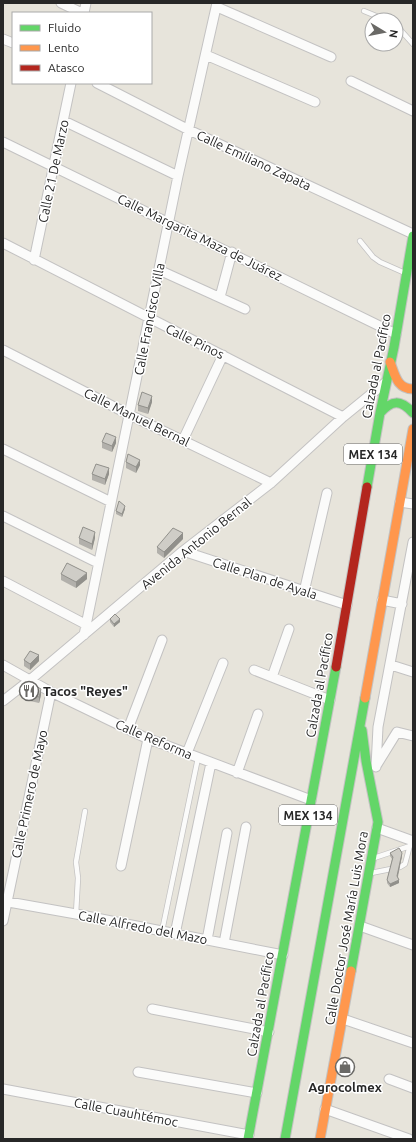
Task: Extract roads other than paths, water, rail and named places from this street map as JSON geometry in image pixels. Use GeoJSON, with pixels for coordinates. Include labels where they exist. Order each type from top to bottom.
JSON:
{"type":"FeatureCollection","features":[{"type":"Feature","properties":{"kind":"main road","name":"Calzada al Pacífico"},"geometry":{"type":"LineString","coordinates":[[249,1137],[330,700],[380,413],[396,334],[413,235]]}},
{"type":"Feature","properties":{"kind":"main road"},"geometry":{"type":"LineString","coordinates":[[390,361],[400,385],[406,389],[413,389]]}},
{"type":"Feature","properties":{"kind":"main road"},"geometry":{"type":"LineString","coordinates":[[380,413],[390,403],[394,402],[404,405],[413,413]]}},
{"type":"Feature","properties":{"kind":"main road","name":"MEX 134"},"geometry":{"type":"LineString","coordinates":[[285,1139],[413,429]]}},
{"type":"Feature","properties":{"kind":"main road","name":"Calle Doctor José María Luis Mora"},"geometry":{"type":"LineString","coordinates":[[320,1139],[370,873],[377,828],[377,816],[369,777],[361,721]]}},
{"type":"Feature","properties":{"kind":"street"},"geometry":{"type":"LineString","coordinates":[[61,3],[81,12]]}},
{"type":"Feature","properties":{"kind":"street"},"geometry":{"type":"LineString","coordinates":[[217,5],[331,57]]}},
{"type":"Feature","properties":{"kind":"street","name":"Calle Francisco Villa"},"geometry":{"type":"LineString","coordinates":[[84,635],[85,624],[130,414],[168,223],[217,5]]}},
{"type":"Feature","properties":{"kind":"street"},"geometry":{"type":"LineString","coordinates":[[3,39],[12,44]]}},
{"type":"Feature","properties":{"kind":"street"},"geometry":{"type":"LineString","coordinates":[[206,54],[315,102]]}},
{"type":"Feature","properties":{"kind":"street"},"geometry":{"type":"LineString","coordinates":[[351,81],[413,111]]}},
{"type":"Feature","properties":{"kind":"street","name":"Calle 21 De Marzo"},"geometry":{"type":"LineString","coordinates":[[34,260],[55,167],[71,84]]}},
{"type":"Feature","properties":{"kind":"street","name":"Calle Emiliano Zapata"},"geometry":{"type":"LineString","coordinates":[[99,84],[189,130],[413,235]]}},
{"type":"Feature","properties":{"kind":"street"},"geometry":{"type":"LineString","coordinates":[[64,121],[178,176]]}},
{"type":"Feature","properties":{"kind":"street","name":"Calle Margarita Maza de Juárez"},"geometry":{"type":"LineString","coordinates":[[3,142],[168,223],[232,252],[396,334]]}},
{"type":"Feature","properties":{"kind":"street","name":"Calle Pinos"},"geometry":{"type":"LineString","coordinates":[[3,243],[149,319],[344,417]]}},
{"type":"Feature","properties":{"kind":"street"},"geometry":{"type":"LineString","coordinates":[[220,297],[232,252]]}},
{"type":"Feature","properties":{"kind":"street"},"geometry":{"type":"LineString","coordinates":[[159,270],[245,308]]}},
{"type":"Feature","properties":{"kind":"street","name":"Calle Manuel Bernal"},"geometry":{"type":"LineString","coordinates":[[3,350],[271,483]]}},
{"type":"Feature","properties":{"kind":"street"},"geometry":{"type":"LineString","coordinates":[[183,440],[223,355]]}},
{"type":"Feature","properties":{"kind":"street","name":"Avenida Antonio Bernal"},"geometry":{"type":"LineString","coordinates":[[3,701],[183,552],[271,483],[344,417],[386,382]]}},
{"type":"Feature","properties":{"kind":"street"},"geometry":{"type":"LineString","coordinates":[[3,449],[111,502]]}},
{"type":"Feature","properties":{"kind":"street"},"geometry":{"type":"LineString","coordinates":[[304,592],[327,493]]}},
{"type":"Feature","properties":{"kind":"street"},"geometry":{"type":"LineString","coordinates":[[400,502],[413,504]]}},
{"type":"Feature","properties":{"kind":"street"},"geometry":{"type":"LineString","coordinates":[[3,516],[98,563]]}},
{"type":"Feature","properties":{"kind":"street"},"geometry":{"type":"LineString","coordinates":[[376,767],[378,727],[391,665],[413,542]]}},
{"type":"Feature","properties":{"kind":"street","name":"Calle Plan de Ayala"},"geometry":{"type":"LineString","coordinates":[[183,552],[347,605]]}},
{"type":"Feature","properties":{"kind":"street"},"geometry":{"type":"LineString","coordinates":[[3,581],[85,624]]}},
{"type":"Feature","properties":{"kind":"street"},"geometry":{"type":"LineString","coordinates":[[382,600],[402,604]]}},
{"type":"Feature","properties":{"kind":"street"},"geometry":{"type":"LineString","coordinates":[[272,677],[289,630]]}},
{"type":"Feature","properties":{"kind":"street"},"geometry":{"type":"LineString","coordinates":[[128,730],[162,640]]}},
{"type":"Feature","properties":{"kind":"street"},"geometry":{"type":"LineString","coordinates":[[187,754],[223,663]]}},
{"type":"Feature","properties":{"kind":"street","name":"Calle Reforma"},"geometry":{"type":"LineString","coordinates":[[3,665],[51,692],[148,739],[311,800]]}},
{"type":"Feature","properties":{"kind":"street"},"geometry":{"type":"LineString","coordinates":[[391,665],[413,672]]}},
{"type":"Feature","properties":{"kind":"street"},"geometry":{"type":"LineString","coordinates":[[254,670],[330,700]]}},
{"type":"Feature","properties":{"kind":"street","name":"Calle Primero de Mayo"},"geometry":{"type":"LineString","coordinates":[[3,921],[5,901],[51,692]]}},
{"type":"Feature","properties":{"kind":"street"},"geometry":{"type":"LineString","coordinates":[[237,773],[258,714]]}},
{"type":"Feature","properties":{"kind":"street"},"geometry":{"type":"LineString","coordinates":[[369,777],[397,732],[413,736]]}},
{"type":"Feature","properties":{"kind":"street"},"geometry":{"type":"LineString","coordinates":[[121,866],[148,739]]}},
{"type":"Feature","properties":{"kind":"street"},"geometry":{"type":"LineString","coordinates":[[175,934],[210,763]]}},
{"type":"Feature","properties":{"kind":"street"},"geometry":{"type":"LineString","coordinates":[[224,944],[246,826]]}},
{"type":"Feature","properties":{"kind":"street"},"geometry":{"type":"LineString","coordinates":[[377,828],[412,842]]}},
{"type":"Feature","properties":{"kind":"street"},"geometry":{"type":"LineString","coordinates":[[207,940],[227,833]]}},
{"type":"Feature","properties":{"kind":"street","name":"Calle Alfredo del Mazo"},"geometry":{"type":"LineString","coordinates":[[5,901],[283,955]]}},
{"type":"Feature","properties":{"kind":"street"},"geometry":{"type":"LineString","coordinates":[[360,926],[413,945]]}},
{"type":"Feature","properties":{"kind":"street"},"geometry":{"type":"LineString","coordinates":[[152,1009],[269,1032]]}},
{"type":"Feature","properties":{"kind":"street"},"geometry":{"type":"LineString","coordinates":[[343,1019],[413,1043]]}},
{"type":"Feature","properties":{"kind":"street"},"geometry":{"type":"LineString","coordinates":[[138,1072],[257,1093]]}},
{"type":"Feature","properties":{"kind":"street"},"geometry":{"type":"LineString","coordinates":[[389,1079],[413,1088]]}},
{"type":"Feature","properties":{"kind":"street","name":"Calle Cuauhtémoc"},"geometry":{"type":"LineString","coordinates":[[3,1089],[249,1137]]}},
{"type":"Feature","properties":{"kind":"street"},"geometry":{"type":"LineString","coordinates":[[325,1109],[409,1139]]}},
{"type":"Feature","properties":{"kind":"lane"},"geometry":{"type":"LineString","coordinates":[[404,34],[413,44]]}},
{"type":"Feature","properties":{"kind":"lane"},"geometry":{"type":"LineString","coordinates":[[360,242],[373,257],[380,262],[406,274]]}},
{"type":"Feature","properties":{"kind":"lane"},"geometry":{"type":"LineString","coordinates":[[162,931],[198,758]]}},
{"type":"Feature","properties":{"kind":"lane"},"geometry":{"type":"LineString","coordinates":[[76,914],[78,878],[76,862],[85,811]]}},
{"type":"Feature","properties":{"kind":"lane"},"geometry":{"type":"LineString","coordinates":[[372,858],[412,842]]}},
{"type":"Feature","properties":{"kind":"lane"},"geometry":{"type":"LineString","coordinates":[[400,867],[405,864],[412,842]]}},
{"type":"Feature","properties":{"kind":"lane"},"geometry":{"type":"LineString","coordinates":[[370,873],[391,869]]}},
{"type":"Feature","properties":{"kind":"place","name":"Tacos \"Reyes\""},"geometry":{"type":"Point","coordinates":[29,691]}},
{"type":"Feature","properties":{"kind":"place","name":"Agrocolmex"},"geometry":{"type":"Point","coordinates":[345,1067]}}]}
